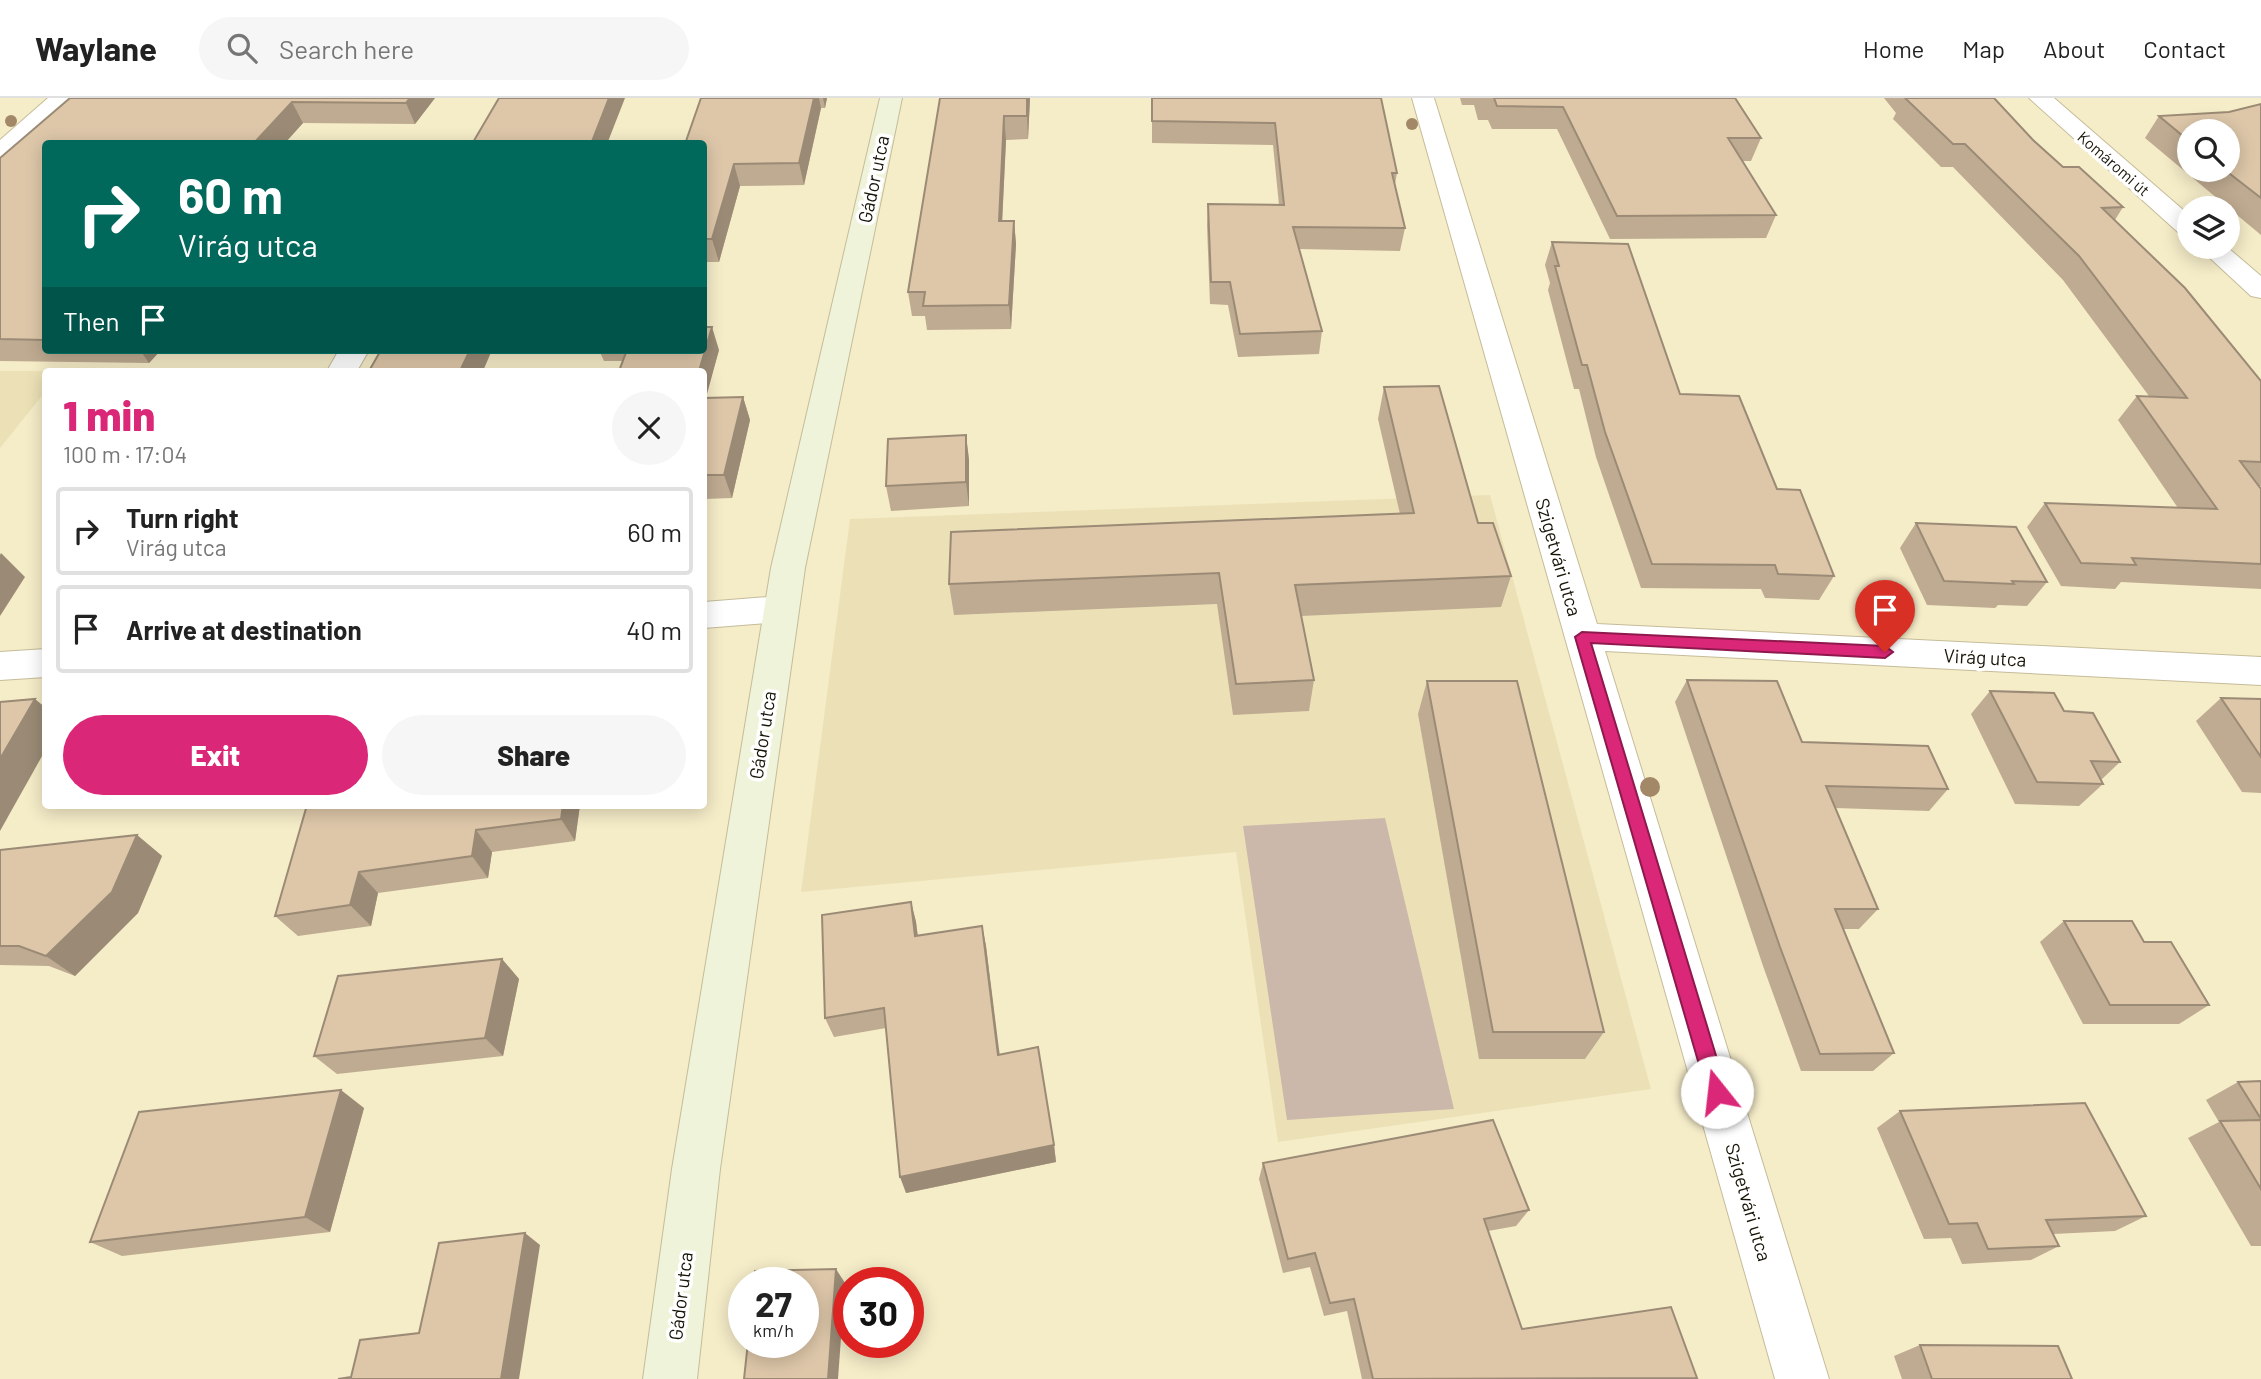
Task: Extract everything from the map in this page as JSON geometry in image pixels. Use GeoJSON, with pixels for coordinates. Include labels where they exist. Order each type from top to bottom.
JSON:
{"type":"FeatureCollection","features":[{"type":"Feature","properties":{"kind":"street"},"geometry":{"type":"LineString","coordinates":[[0,153],[62,98]]}},
{"type":"Feature","properties":{"kind":"street","name":"Gádor utca"},"geometry":{"type":"LineString","coordinates":[[670,1379],[696,1169],[781,609],[891,98]]}},
{"type":"Feature","properties":{"kind":"street","name":"Szigetvári utca"},"geometry":{"type":"LineString","coordinates":[[1423,98],[1802,1379]]}},
{"type":"Feature","properties":{"kind":"street","name":"Komáromi út"},"geometry":{"type":"LineString","coordinates":[[2040,98],[2177,218]]}},
{"type":"Feature","properties":{"kind":"street"},"geometry":{"type":"LineString","coordinates":[[2225,259],[2261,290]]}},
{"type":"Feature","properties":{"kind":"street"},"geometry":{"type":"LineString","coordinates":[[707,615],[781,609]]}},
{"type":"Feature","properties":{"kind":"street","name":"Virág utca"},"geometry":{"type":"LineString","coordinates":[[1582,637],[2261,671]]}},
{"type":"Feature","properties":{"kind":"street"},"geometry":{"type":"LineString","coordinates":[[0,666],[42,663]]}},
{"type":"Feature","properties":{"kind":"shaded area"},"geometry":{"type":"Polygon","coordinates":[[[0,371],[42,371],[42,396],[0,448],[0,371]]]}},
{"type":"Feature","properties":{"kind":"shaded area"},"geometry":{"type":"Polygon","coordinates":[[[1490,495],[1651,1089],[1278,1142],[1236,852],[801,892],[850,519],[1490,495]]]}},
{"type":"Feature","properties":{"kind":"shaded area"},"geometry":{"type":"Polygon","coordinates":[[[1385,818],[1454,1109],[1287,1120],[1243,826],[1385,818]]]}},
{"type":"Feature","properties":{"kind":"building"},"geometry":{"type":"Polygon","coordinates":[[[70,98],[410,98],[406,103],[292,102],[257,140],[42,140],[42,340],[0,339],[0,158],[70,98]]]}},
{"type":"Feature","properties":{"kind":"building"},"geometry":{"type":"Polygon","coordinates":[[[499,98],[609,98],[593,140],[474,140],[499,98]]]}},
{"type":"Feature","properties":{"kind":"building"},"geometry":{"type":"Polygon","coordinates":[[[701,98],[814,98],[799,163],[734,164],[712,239],[707,239],[707,140],[686,140],[701,98]]]}},
{"type":"Feature","properties":{"kind":"building"},"geometry":{"type":"Polygon","coordinates":[[[940,98],[1027,98],[1027,116],[1004,116],[999,221],[1014,221],[1009,305],[923,306],[925,292],[908,292],[940,98]]]}},
{"type":"Feature","properties":{"kind":"building"},"geometry":{"type":"Polygon","coordinates":[[[1152,98],[1381,98],[1397,173],[1392,173],[1405,228],[1293,227],[1322,331],[1240,334],[1230,282],[1211,282],[1208,204],[1284,205],[1275,123],[1152,121],[1152,98]]]}},
{"type":"Feature","properties":{"kind":"building"},"geometry":{"type":"Polygon","coordinates":[[[1494,98],[1735,98],[1761,138],[1728,138],[1776,215],[1617,216],[1563,107],[1497,106],[1494,98]]]}},
{"type":"Feature","properties":{"kind":"building"},"geometry":{"type":"Polygon","coordinates":[[[1905,98],[1994,98],[2033,140],[2063,167],[2079,167],[2123,207],[2102,208],[2185,288],[2261,381],[2261,462],[2240,461],[2261,489],[2261,564],[2132,558],[2136,565],[2081,563],[2045,503],[2217,509],[2137,396],[2187,398],[2079,256],[1965,144],[1953,144],[1905,98]]]}},
{"type":"Feature","properties":{"kind":"building"},"geometry":{"type":"Polygon","coordinates":[[[2261,104],[2261,198],[2240,182],[2240,119],[2177,119],[2177,131],[2159,116],[2229,112],[2261,104]]]}},
{"type":"Feature","properties":{"kind":"building"},"geometry":{"type":"Polygon","coordinates":[[[1552,242],[1628,244],[1680,394],[1739,396],[1777,489],[1800,490],[1834,576],[1778,574],[1775,565],[1652,564],[1605,432],[1587,365],[1582,365],[1555,266],[1559,266],[1552,242]]]}},
{"type":"Feature","properties":{"kind":"building"},"geometry":{"type":"Polygon","coordinates":[[[707,327],[712,327],[707,344],[707,327]]]}},
{"type":"Feature","properties":{"kind":"building"},"geometry":{"type":"Polygon","coordinates":[[[379,354],[468,354],[461,368],[371,368],[379,354]]]}},
{"type":"Feature","properties":{"kind":"building"},"geometry":{"type":"Polygon","coordinates":[[[625,354],[704,354],[700,368],[620,368],[625,354]]]}},
{"type":"Feature","properties":{"kind":"building"},"geometry":{"type":"Polygon","coordinates":[[[1439,386],[1478,523],[1493,523],[1511,576],[1295,585],[1314,680],[1236,684],[1219,573],[949,584],[951,532],[1414,513],[1384,387],[1439,386]]]}},
{"type":"Feature","properties":{"kind":"building"},"geometry":{"type":"Polygon","coordinates":[[[743,397],[724,475],[707,475],[707,398],[743,397]]]}},
{"type":"Feature","properties":{"kind":"building"},"geometry":{"type":"Polygon","coordinates":[[[966,435],[966,482],[886,486],[888,439],[966,435]]]}},
{"type":"Feature","properties":{"kind":"building"},"geometry":{"type":"Polygon","coordinates":[[[1916,523],[2016,527],[2047,582],[2012,581],[2014,584],[1944,581],[1916,523]]]}},
{"type":"Feature","properties":{"kind":"building"},"geometry":{"type":"Polygon","coordinates":[[[1687,680],[1777,681],[1802,742],[1928,746],[1948,789],[1826,786],[1878,909],[1835,909],[1894,1053],[1820,1054],[1687,680]]]}},
{"type":"Feature","properties":{"kind":"building"},"geometry":{"type":"Polygon","coordinates":[[[1427,681],[1517,681],[1604,1032],[1493,1032],[1427,681]]]}},
{"type":"Feature","properties":{"kind":"building"},"geometry":{"type":"Polygon","coordinates":[[[1990,691],[2054,693],[2064,711],[2093,713],[2120,762],[2091,761],[2103,784],[2037,782],[1990,691]]]}},
{"type":"Feature","properties":{"kind":"building"},"geometry":{"type":"Polygon","coordinates":[[[2221,698],[2261,699],[2261,757],[2221,698]]]}},
{"type":"Feature","properties":{"kind":"building"},"geometry":{"type":"Polygon","coordinates":[[[35,699],[0,759],[0,702],[35,699]]]}},
{"type":"Feature","properties":{"kind":"building"},"geometry":{"type":"Polygon","coordinates":[[[306,809],[562,809],[561,819],[476,830],[472,856],[359,872],[350,905],[275,916],[306,809]]]}},
{"type":"Feature","properties":{"kind":"building"},"geometry":{"type":"Polygon","coordinates":[[[137,835],[112,892],[46,956],[19,946],[0,946],[0,850],[137,835]]]}},
{"type":"Feature","properties":{"kind":"building"},"geometry":{"type":"Polygon","coordinates":[[[911,902],[915,936],[982,926],[998,1055],[1038,1047],[1054,1145],[900,1177],[884,1008],[825,1018],[822,915],[911,902]]]}},
{"type":"Feature","properties":{"kind":"building"},"geometry":{"type":"Polygon","coordinates":[[[2064,921],[2132,921],[2144,942],[2171,942],[2209,1005],[2110,1005],[2064,921]]]}},
{"type":"Feature","properties":{"kind":"building"},"geometry":{"type":"Polygon","coordinates":[[[502,959],[485,1038],[314,1056],[338,976],[502,959]]]}},
{"type":"Feature","properties":{"kind":"building"},"geometry":{"type":"Polygon","coordinates":[[[2261,1081],[2261,1119],[2238,1082],[2261,1081]]]}},
{"type":"Feature","properties":{"kind":"building"},"geometry":{"type":"Polygon","coordinates":[[[341,1090],[305,1217],[90,1242],[139,1112],[341,1090]]]}},
{"type":"Feature","properties":{"kind":"building"},"geometry":{"type":"Polygon","coordinates":[[[2085,1103],[2146,1216],[2046,1220],[2059,1246],[1988,1249],[1977,1223],[1949,1224],[1900,1111],[2085,1103]]]}},
{"type":"Feature","properties":{"kind":"building"},"geometry":{"type":"Polygon","coordinates":[[[1493,1120],[1529,1210],[1484,1219],[1522,1329],[1671,1307],[1697,1378],[1373,1379],[1354,1299],[1330,1303],[1315,1253],[1288,1259],[1263,1163],[1493,1120]]]}},
{"type":"Feature","properties":{"kind":"building"},"geometry":{"type":"Polygon","coordinates":[[[2261,1120],[2261,1189],[2220,1121],[2261,1120]]]}},
{"type":"Feature","properties":{"kind":"building"},"geometry":{"type":"Polygon","coordinates":[[[525,1233],[501,1379],[338,1379],[351,1377],[360,1340],[419,1333],[439,1243],[525,1233]]]}},
{"type":"Feature","properties":{"kind":"building"},"geometry":{"type":"Polygon","coordinates":[[[819,1269],[833,1269],[828,1379],[744,1379],[746,1358],[819,1358],[819,1269]]]}},
{"type":"Feature","properties":{"kind":"building"},"geometry":{"type":"Polygon","coordinates":[[[1920,1345],[2058,1346],[2072,1379],[1932,1379],[1920,1345]]]}},
{"type":"Feature","properties":{"kind":"route"},"geometry":{"type":"LineString","coordinates":[[1717,1092],[1582,637],[1885,652]]}}]}
